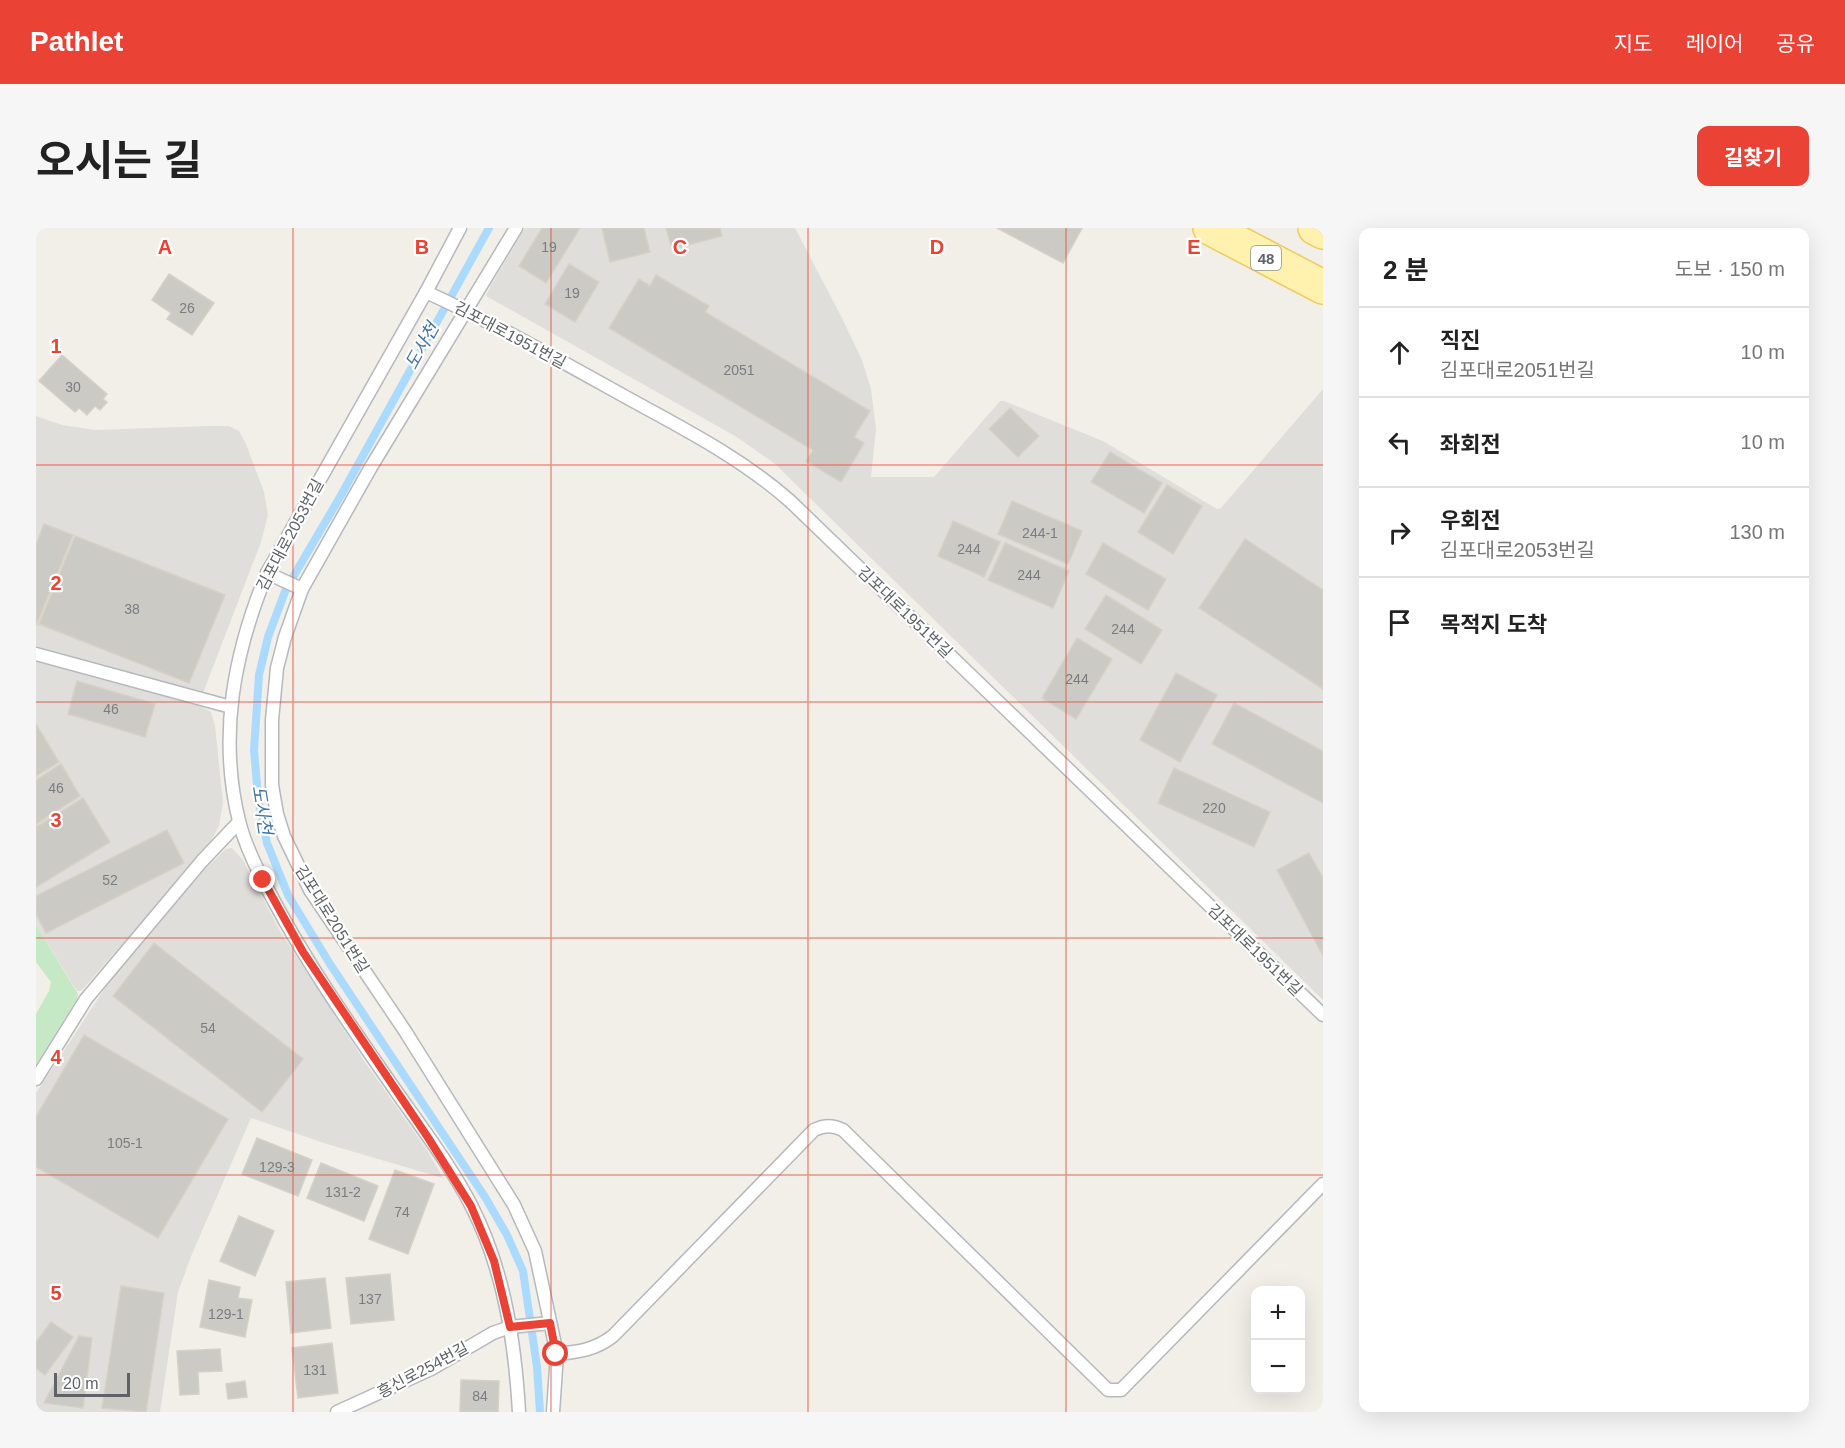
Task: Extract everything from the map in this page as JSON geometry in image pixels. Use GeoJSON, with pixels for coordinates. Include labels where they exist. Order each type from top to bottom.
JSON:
{"type":"FeatureCollection","features":[{"type":"Feature","properties":{"kind":"main road","name":"48"},"geometry":{"type":"LineString","coordinates":[[1210,228],[1323,287]]}},
{"type":"Feature","properties":{"kind":"main road"},"geometry":{"type":"LineString","coordinates":[[1315,228],[1323,232]]}},
{"type":"Feature","properties":{"kind":"lane","name":"김포대로2053번길"},"geometry":{"type":"LineString","coordinates":[[460,228],[430,294],[256,600],[239,656],[231,707],[231,763],[233,789],[240,822],[263,880],[303,952],[427,1136],[471,1206],[494,1261],[515,1326],[519,1412]]}},
{"type":"Feature","properties":{"kind":"lane","name":"김포대로2051번길"},"geometry":{"type":"LineString","coordinates":[[516,228],[461,309],[299,587],[285,637],[274,694],[272,785],[284,836],[310,890],[405,1031],[514,1205],[535,1251],[546,1323],[556,1354],[553,1412]]}},
{"type":"Feature","properties":{"kind":"lane","name":"김포대로1951번길"},"geometry":{"type":"LineString","coordinates":[[430,294],[518,338],[716,446],[768,482],[1323,1015]]}},
{"type":"Feature","properties":{"kind":"lane"},"geometry":{"type":"LineString","coordinates":[[271,575],[299,587]]}},
{"type":"Feature","properties":{"kind":"lane"},"geometry":{"type":"LineString","coordinates":[[36,654],[231,707]]}},
{"type":"Feature","properties":{"kind":"lane"},"geometry":{"type":"LineString","coordinates":[[36,1079],[86,999],[202,861],[240,822]]}},
{"type":"Feature","properties":{"kind":"lane"},"geometry":{"type":"LineString","coordinates":[[556,1354],[584,1351],[604,1343],[613,1336],[814,1130],[824,1126],[835,1126],[843,1130],[1108,1390],[1121,1390],[1323,1184]]}},
{"type":"Feature","properties":{"kind":"lane","name":"흥신로254번길"},"geometry":{"type":"LineString","coordinates":[[337,1412],[396,1387],[480,1340],[515,1326],[546,1323]]}},
{"type":"Feature","properties":{"kind":"shaded area"},"geometry":{"type":"Polygon","coordinates":[[[525,228],[795,228],[862,360],[871,389],[876,429],[871,477],[934,477],[1000,401],[1004,401],[1103,441],[1217,509],[1221,508],[1323,389],[1323,1000],[774,463],[735,436],[486,296],[525,228]]]}},
{"type":"Feature","properties":{"kind":"shaded area"},"geometry":{"type":"Polygon","coordinates":[[[36,416],[62,425],[95,430],[229,426],[239,431],[264,492],[268,515],[261,542],[203,693],[36,646],[36,416]]]}},
{"type":"Feature","properties":{"kind":"shaded area"},"geometry":{"type":"Polygon","coordinates":[[[36,661],[198,705],[211,712],[215,726],[223,803],[219,826],[205,850],[81,991],[77,991],[36,925],[36,661]]]}},
{"type":"Feature","properties":{"kind":"shaded area"},"geometry":{"type":"Polygon","coordinates":[[[232,848],[243,860],[280,931],[367,1065],[427,1150],[443,1178],[327,1144],[251,1118],[178,1292],[160,1412],[36,1412],[36,1093],[111,979],[204,870],[226,849],[232,848]]]}},
{"type":"Feature","properties":{"kind":"green space"},"geometry":{"type":"Polygon","coordinates":[[[36,925],[78,994],[36,1064],[36,1014],[49,991],[51,982],[36,962],[36,925]]]}},
{"type":"Feature","properties":{"kind":"building"},"geometry":{"type":"Polygon","coordinates":[[[542,228],[580,228],[546,283],[519,266],[542,228]]]}},
{"type":"Feature","properties":{"kind":"building"},"geometry":{"type":"Polygon","coordinates":[[[602,228],[644,228],[650,252],[610,262],[602,228]]]}},
{"type":"Feature","properties":{"kind":"building"},"geometry":{"type":"Polygon","coordinates":[[[666,228],[720,228],[722,236],[672,249],[666,228]]]}},
{"type":"Feature","properties":{"kind":"building"},"geometry":{"type":"Polygon","coordinates":[[[997,228],[1082,228],[1063,263],[997,228]]]}},
{"type":"Feature","properties":{"kind":"building"},"geometry":{"type":"Polygon","coordinates":[[[569,264],[599,282],[575,322],[545,304],[569,264]]]}},
{"type":"Feature","properties":{"kind":"building"},"geometry":{"type":"Polygon","coordinates":[[[169,274],[214,303],[192,335],[167,319],[171,313],[152,300],[169,274]]]}},
{"type":"Feature","properties":{"kind":"building"},"geometry":{"type":"Polygon","coordinates":[[[656,275],[709,306],[705,312],[870,411],[854,437],[864,443],[841,482],[806,461],[813,450],[609,328],[639,279],[650,286],[656,275]]]}},
{"type":"Feature","properties":{"kind":"building"},"geometry":{"type":"Polygon","coordinates":[[[62,355],[107,394],[103,399],[107,402],[100,410],[95,406],[87,415],[79,408],[75,412],[39,381],[62,355]]]}},
{"type":"Feature","properties":{"kind":"building"},"geometry":{"type":"Polygon","coordinates":[[[1010,408],[1039,436],[1018,457],[989,429],[1010,408]]]}},
{"type":"Feature","properties":{"kind":"building"},"geometry":{"type":"Polygon","coordinates":[[[1110,452],[1162,483],[1144,513],[1091,482],[1110,452]]]}},
{"type":"Feature","properties":{"kind":"building"},"geometry":{"type":"Polygon","coordinates":[[[1167,485],[1202,506],[1173,554],[1138,532],[1167,485]]]}},
{"type":"Feature","properties":{"kind":"building"},"geometry":{"type":"Polygon","coordinates":[[[1012,501],[1082,531],[1068,564],[998,534],[1012,501]]]}},
{"type":"Feature","properties":{"kind":"building"},"geometry":{"type":"Polygon","coordinates":[[[953,521],[1000,542],[984,577],[938,556],[953,521]]]}},
{"type":"Feature","properties":{"kind":"building"},"geometry":{"type":"Polygon","coordinates":[[[44,524],[73,535],[36,626],[36,545],[44,524]]]}},
{"type":"Feature","properties":{"kind":"building"},"geometry":{"type":"Polygon","coordinates":[[[75,536],[225,595],[189,683],[39,624],[75,536]]]}},
{"type":"Feature","properties":{"kind":"building"},"geometry":{"type":"Polygon","coordinates":[[[1245,539],[1323,590],[1323,689],[1199,608],[1245,539]]]}},
{"type":"Feature","properties":{"kind":"building"},"geometry":{"type":"Polygon","coordinates":[[[1005,543],[1069,571],[1053,608],[988,580],[1005,543]]]}},
{"type":"Feature","properties":{"kind":"building"},"geometry":{"type":"Polygon","coordinates":[[[1103,543],[1166,579],[1148,610],[1086,574],[1103,543]]]}},
{"type":"Feature","properties":{"kind":"building"},"geometry":{"type":"Polygon","coordinates":[[[1106,595],[1162,630],[1141,664],[1085,629],[1106,595]]]}},
{"type":"Feature","properties":{"kind":"building"},"geometry":{"type":"Polygon","coordinates":[[[1077,638],[1112,659],[1076,719],[1042,698],[1077,638]]]}},
{"type":"Feature","properties":{"kind":"building"},"geometry":{"type":"Polygon","coordinates":[[[1176,673],[1217,695],[1180,762],[1140,740],[1176,673]]]}},
{"type":"Feature","properties":{"kind":"building"},"geometry":{"type":"Polygon","coordinates":[[[77,681],[155,704],[145,737],[68,714],[77,681]]]}},
{"type":"Feature","properties":{"kind":"building"},"geometry":{"type":"Polygon","coordinates":[[[1234,703],[1323,751],[1323,803],[1212,744],[1234,703]]]}},
{"type":"Feature","properties":{"kind":"building"},"geometry":{"type":"Polygon","coordinates":[[[36,724],[59,762],[36,776],[36,724]]]}},
{"type":"Feature","properties":{"kind":"building"},"geometry":{"type":"Polygon","coordinates":[[[61,764],[80,796],[36,824],[36,780],[61,764]]]}},
{"type":"Feature","properties":{"kind":"building"},"geometry":{"type":"Polygon","coordinates":[[[1174,768],[1270,812],[1254,847],[1158,803],[1174,768]]]}},
{"type":"Feature","properties":{"kind":"building"},"geometry":{"type":"Polygon","coordinates":[[[83,798],[110,842],[36,887],[36,827],[83,798]]]}},
{"type":"Feature","properties":{"kind":"building"},"geometry":{"type":"Polygon","coordinates":[[[167,830],[184,863],[46,933],[36,914],[36,896],[167,830]]]}},
{"type":"Feature","properties":{"kind":"building"},"geometry":{"type":"Polygon","coordinates":[[[1309,853],[1323,878],[1323,956],[1277,870],[1309,853]]]}},
{"type":"Feature","properties":{"kind":"building"},"geometry":{"type":"Polygon","coordinates":[[[154,943],[303,1059],[262,1112],[113,996],[154,943]]]}},
{"type":"Feature","properties":{"kind":"building"},"geometry":{"type":"Polygon","coordinates":[[[84,1035],[228,1119],[158,1238],[36,1167],[36,1117],[84,1035]]]}},
{"type":"Feature","properties":{"kind":"building"},"geometry":{"type":"Polygon","coordinates":[[[257,1138],[312,1160],[298,1196],[242,1174],[257,1138]]]}},
{"type":"Feature","properties":{"kind":"building"},"geometry":{"type":"Polygon","coordinates":[[[321,1163],[378,1186],[364,1221],[307,1198],[321,1163]]]}},
{"type":"Feature","properties":{"kind":"building"},"geometry":{"type":"Polygon","coordinates":[[[395,1170],[434,1184],[408,1254],[369,1239],[395,1170]]]}},
{"type":"Feature","properties":{"kind":"building"},"geometry":{"type":"Polygon","coordinates":[[[239,1216],[274,1231],[255,1276],[220,1261],[239,1216]]]}},
{"type":"Feature","properties":{"kind":"building"},"geometry":{"type":"Polygon","coordinates":[[[390,1274],[394,1320],[351,1324],[346,1278],[390,1274]]]}},
{"type":"Feature","properties":{"kind":"building"},"geometry":{"type":"Polygon","coordinates":[[[325,1278],[331,1328],[291,1333],[286,1282],[325,1278]]]}},
{"type":"Feature","properties":{"kind":"building"},"geometry":{"type":"Polygon","coordinates":[[[209,1280],[240,1287],[238,1298],[252,1300],[245,1337],[200,1327],[209,1280]]]}},
{"type":"Feature","properties":{"kind":"building"},"geometry":{"type":"Polygon","coordinates":[[[121,1286],[164,1293],[146,1412],[102,1408],[121,1286]]]}},
{"type":"Feature","properties":{"kind":"building"},"geometry":{"type":"Polygon","coordinates":[[[51,1322],[73,1337],[45,1375],[36,1368],[36,1342],[51,1322]]]}},
{"type":"Feature","properties":{"kind":"building"},"geometry":{"type":"Polygon","coordinates":[[[79,1336],[92,1338],[83,1408],[44,1403],[79,1336]]]}},
{"type":"Feature","properties":{"kind":"building"},"geometry":{"type":"Polygon","coordinates":[[[332,1343],[338,1393],[298,1398],[292,1348],[332,1343]]]}},
{"type":"Feature","properties":{"kind":"building"},"geometry":{"type":"Polygon","coordinates":[[[220,1349],[222,1371],[198,1372],[199,1394],[180,1395],[177,1351],[220,1349]]]}},
{"type":"Feature","properties":{"kind":"building"},"geometry":{"type":"Polygon","coordinates":[[[461,1380],[499,1381],[498,1412],[460,1412],[461,1380]]]}},
{"type":"Feature","properties":{"kind":"building"},"geometry":{"type":"Polygon","coordinates":[[[245,1381],[247,1397],[228,1399],[226,1384],[245,1381]]]}},
{"type":"Feature","properties":{"kind":"waterway","name":"도사천"},"geometry":{"type":"LineString","coordinates":[[489,228],[340,497],[286,589],[268,637],[259,675],[254,750],[258,797],[267,843],[288,895],[330,964],[485,1197],[507,1235],[523,1271],[537,1367],[540,1412]]}},
{"type":"Feature","properties":{"kind":"route"},"geometry":{"type":"LineString","coordinates":[[263,880],[303,952],[427,1136],[471,1206],[494,1261],[510,1327],[550,1323],[556,1354]]}}]}
